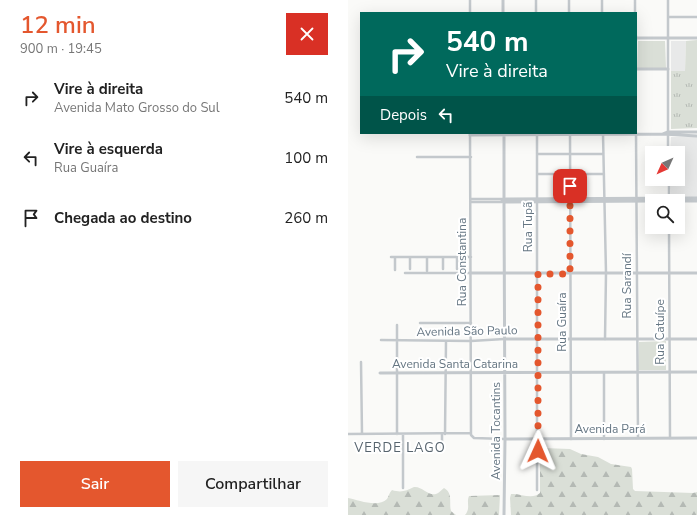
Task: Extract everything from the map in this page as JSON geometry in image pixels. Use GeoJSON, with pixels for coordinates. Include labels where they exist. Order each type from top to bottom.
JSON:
{"type":"FeatureCollection","features":[{"type":"Feature","properties":{"kind":"street"},"geometry":{"type":"LineString","coordinates":[[470,0],[470,12]]}},
{"type":"Feature","properties":{"kind":"street"},"geometry":{"type":"LineString","coordinates":[[503,0],[503,12]]}},
{"type":"Feature","properties":{"kind":"street"},"geometry":{"type":"LineString","coordinates":[[536,0],[536,12]]}},
{"type":"Feature","properties":{"kind":"street"},"geometry":{"type":"LineString","coordinates":[[569,0],[569,12]]}},
{"type":"Feature","properties":{"kind":"street"},"geometry":{"type":"LineString","coordinates":[[602,0],[602,12]]}},
{"type":"Feature","properties":{"kind":"street"},"geometry":{"type":"LineString","coordinates":[[635,0],[636,12]]}},
{"type":"Feature","properties":{"kind":"street"},"geometry":{"type":"LineString","coordinates":[[668,0],[668,146]]}},
{"type":"Feature","properties":{"kind":"street"},"geometry":{"type":"LineString","coordinates":[[668,17],[697,17]]}},
{"type":"Feature","properties":{"kind":"street"},"geometry":{"type":"LineString","coordinates":[[637,38],[697,38]]}},
{"type":"Feature","properties":{"kind":"street"},"geometry":{"type":"LineString","coordinates":[[637,69],[668,69]]}},
{"type":"Feature","properties":{"kind":"street"},"geometry":{"type":"LineString","coordinates":[[470,134],[663,134],[697,132]]}},
{"type":"Feature","properties":{"kind":"street"},"geometry":{"type":"LineString","coordinates":[[668,133],[697,136]]}},
{"type":"Feature","properties":{"kind":"street","name":"Rua Constantina"},"geometry":{"type":"LineString","coordinates":[[470,134],[472,257],[471,433]]}},
{"type":"Feature","properties":{"kind":"street","name":"Avenida Tocantins"},"geometry":{"type":"LineString","coordinates":[[504,134],[504,515]]}},
{"type":"Feature","properties":{"kind":"street","name":"Rua Tupã"},"geometry":{"type":"LineString","coordinates":[[537,134],[537,490]]}},
{"type":"Feature","properties":{"kind":"street","name":"Rua Guaíra"},"geometry":{"type":"LineString","coordinates":[[570,134],[571,439]]}},
{"type":"Feature","properties":{"kind":"street"},"geometry":{"type":"LineString","coordinates":[[603,134],[606,273],[605,339]]}},
{"type":"Feature","properties":{"kind":"street","name":"Rua Sarandí"},"geometry":{"type":"LineString","coordinates":[[636,134],[638,438]]}},
{"type":"Feature","properties":{"kind":"street"},"geometry":{"type":"LineString","coordinates":[[537,154],[603,154]]}},
{"type":"Feature","properties":{"kind":"street"},"geometry":{"type":"LineString","coordinates":[[417,157],[470,157]]}},
{"type":"Feature","properties":{"kind":"street"},"geometry":{"type":"LineString","coordinates":[[537,174],[604,174]]}},
{"type":"Feature","properties":{"kind":"street"},"geometry":{"type":"LineString","coordinates":[[471,200],[645,200]]}},
{"type":"Feature","properties":{"kind":"street"},"geometry":{"type":"LineString","coordinates":[[636,200],[645,201]]}},
{"type":"Feature","properties":{"kind":"street"},"geometry":{"type":"LineString","coordinates":[[685,200],[697,200]]}},
{"type":"Feature","properties":{"kind":"street"},"geometry":{"type":"LineString","coordinates":[[685,201],[697,200]]}},
{"type":"Feature","properties":{"kind":"street","name":"Rua Catuípe"},"geometry":{"type":"LineString","coordinates":[[669,234],[670,438]]}},
{"type":"Feature","properties":{"kind":"street"},"geometry":{"type":"LineString","coordinates":[[391,257],[472,257]]}},
{"type":"Feature","properties":{"kind":"street"},"geometry":{"type":"LineString","coordinates":[[395,257],[395,270]]}},
{"type":"Feature","properties":{"kind":"street"},"geometry":{"type":"LineString","coordinates":[[410,257],[410,269]]}},
{"type":"Feature","properties":{"kind":"street"},"geometry":{"type":"LineString","coordinates":[[427,257],[427,271]]}},
{"type":"Feature","properties":{"kind":"street"},"geometry":{"type":"LineString","coordinates":[[442,257],[443,269]]}},
{"type":"Feature","properties":{"kind":"street"},"geometry":{"type":"LineString","coordinates":[[457,257],[457,269]]}},
{"type":"Feature","properties":{"kind":"street"},"geometry":{"type":"LineString","coordinates":[[405,273],[697,273]]}},
{"type":"Feature","properties":{"kind":"street"},"geometry":{"type":"LineString","coordinates":[[420,323],[471,323]]}},
{"type":"Feature","properties":{"kind":"street"},"geometry":{"type":"LineString","coordinates":[[397,325],[397,434]]}},
{"type":"Feature","properties":{"kind":"street","name":"Avenida São Paulo"},"geometry":{"type":"LineString","coordinates":[[381,340],[472,341],[504,339],[697,339]]}},
{"type":"Feature","properties":{"kind":"street"},"geometry":{"type":"LineString","coordinates":[[442,451],[447,373],[446,340]]}},
{"type":"Feature","properties":{"kind":"street"},"geometry":{"type":"LineString","coordinates":[[361,362],[362,434]]}},
{"type":"Feature","properties":{"kind":"street","name":"Avenida Santa Catarina"},"geometry":{"type":"LineString","coordinates":[[380,373],[697,372]]}},
{"type":"Feature","properties":{"kind":"street"},"geometry":{"type":"LineString","coordinates":[[604,373],[604,439]]}},
{"type":"Feature","properties":{"kind":"street"},"geometry":{"type":"LineString","coordinates":[[348,434],[471,433]]}},
{"type":"Feature","properties":{"kind":"street","name":"Avenida Pará"},"geometry":{"type":"LineString","coordinates":[[471,433],[474,438],[505,439],[697,438]]}},
{"type":"Feature","properties":{"kind":"street"},"geometry":{"type":"LineString","coordinates":[[403,434],[403,488]]}},
{"type":"Feature","properties":{"kind":"shaded area"},"geometry":{"type":"Polygon","coordinates":[[[671,41],[686,41],[685,71],[671,71],[671,41]]]}},
{"type":"Feature","properties":{"kind":"shaded area"},"geometry":{"type":"Polygon","coordinates":[[[671,137],[697,137],[697,197],[685,197],[685,194],[671,194],[670,186],[685,186],[685,146],[670,146],[671,137]]]}},
{"type":"Feature","properties":{"kind":"green space"},"geometry":{"type":"Polygon","coordinates":[[[697,40],[697,71],[685,71],[686,41],[697,40]]]}},
{"type":"Feature","properties":{"kind":"green space"},"geometry":{"type":"Polygon","coordinates":[[[638,41],[665,41],[666,68],[637,68],[638,41]]]}},
{"type":"Feature","properties":{"kind":"green space"},"geometry":{"type":"Polygon","coordinates":[[[671,71],[697,71],[697,128],[671,129],[671,71]]]}},
{"type":"Feature","properties":{"kind":"green space"},"geometry":{"type":"Polygon","coordinates":[[[666,341],[666,370],[638,370],[639,342],[666,341]]]}},
{"type":"Feature","properties":{"kind":"green space"},"geometry":{"type":"Polygon","coordinates":[[[543,448],[570,449],[581,454],[598,457],[611,464],[631,467],[633,489],[635,491],[697,492],[697,515],[511,515],[511,494],[533,496],[540,493],[540,451],[543,448]]]}},
{"type":"Feature","properties":{"kind":"green space"},"geometry":{"type":"Polygon","coordinates":[[[414,487],[433,494],[437,494],[444,488],[447,490],[450,495],[451,511],[456,515],[348,515],[348,498],[368,503],[379,503],[387,499],[392,490],[403,491],[414,487]]]}},
{"type":"Feature","properties":{"kind":"green space"},"geometry":{"type":"Polygon","coordinates":[[[500,495],[499,515],[465,515],[468,510],[469,496],[500,495]]]}},
{"type":"Feature","properties":{"kind":"district","name":"VERDE LAGO"},"geometry":{"type":"Point","coordinates":[400,448]}},
{"type":"Feature","properties":{"kind":"route"},"geometry":{"type":"LineString","coordinates":[[538,451],[538,274],[570,274],[570,186]]}}]}
